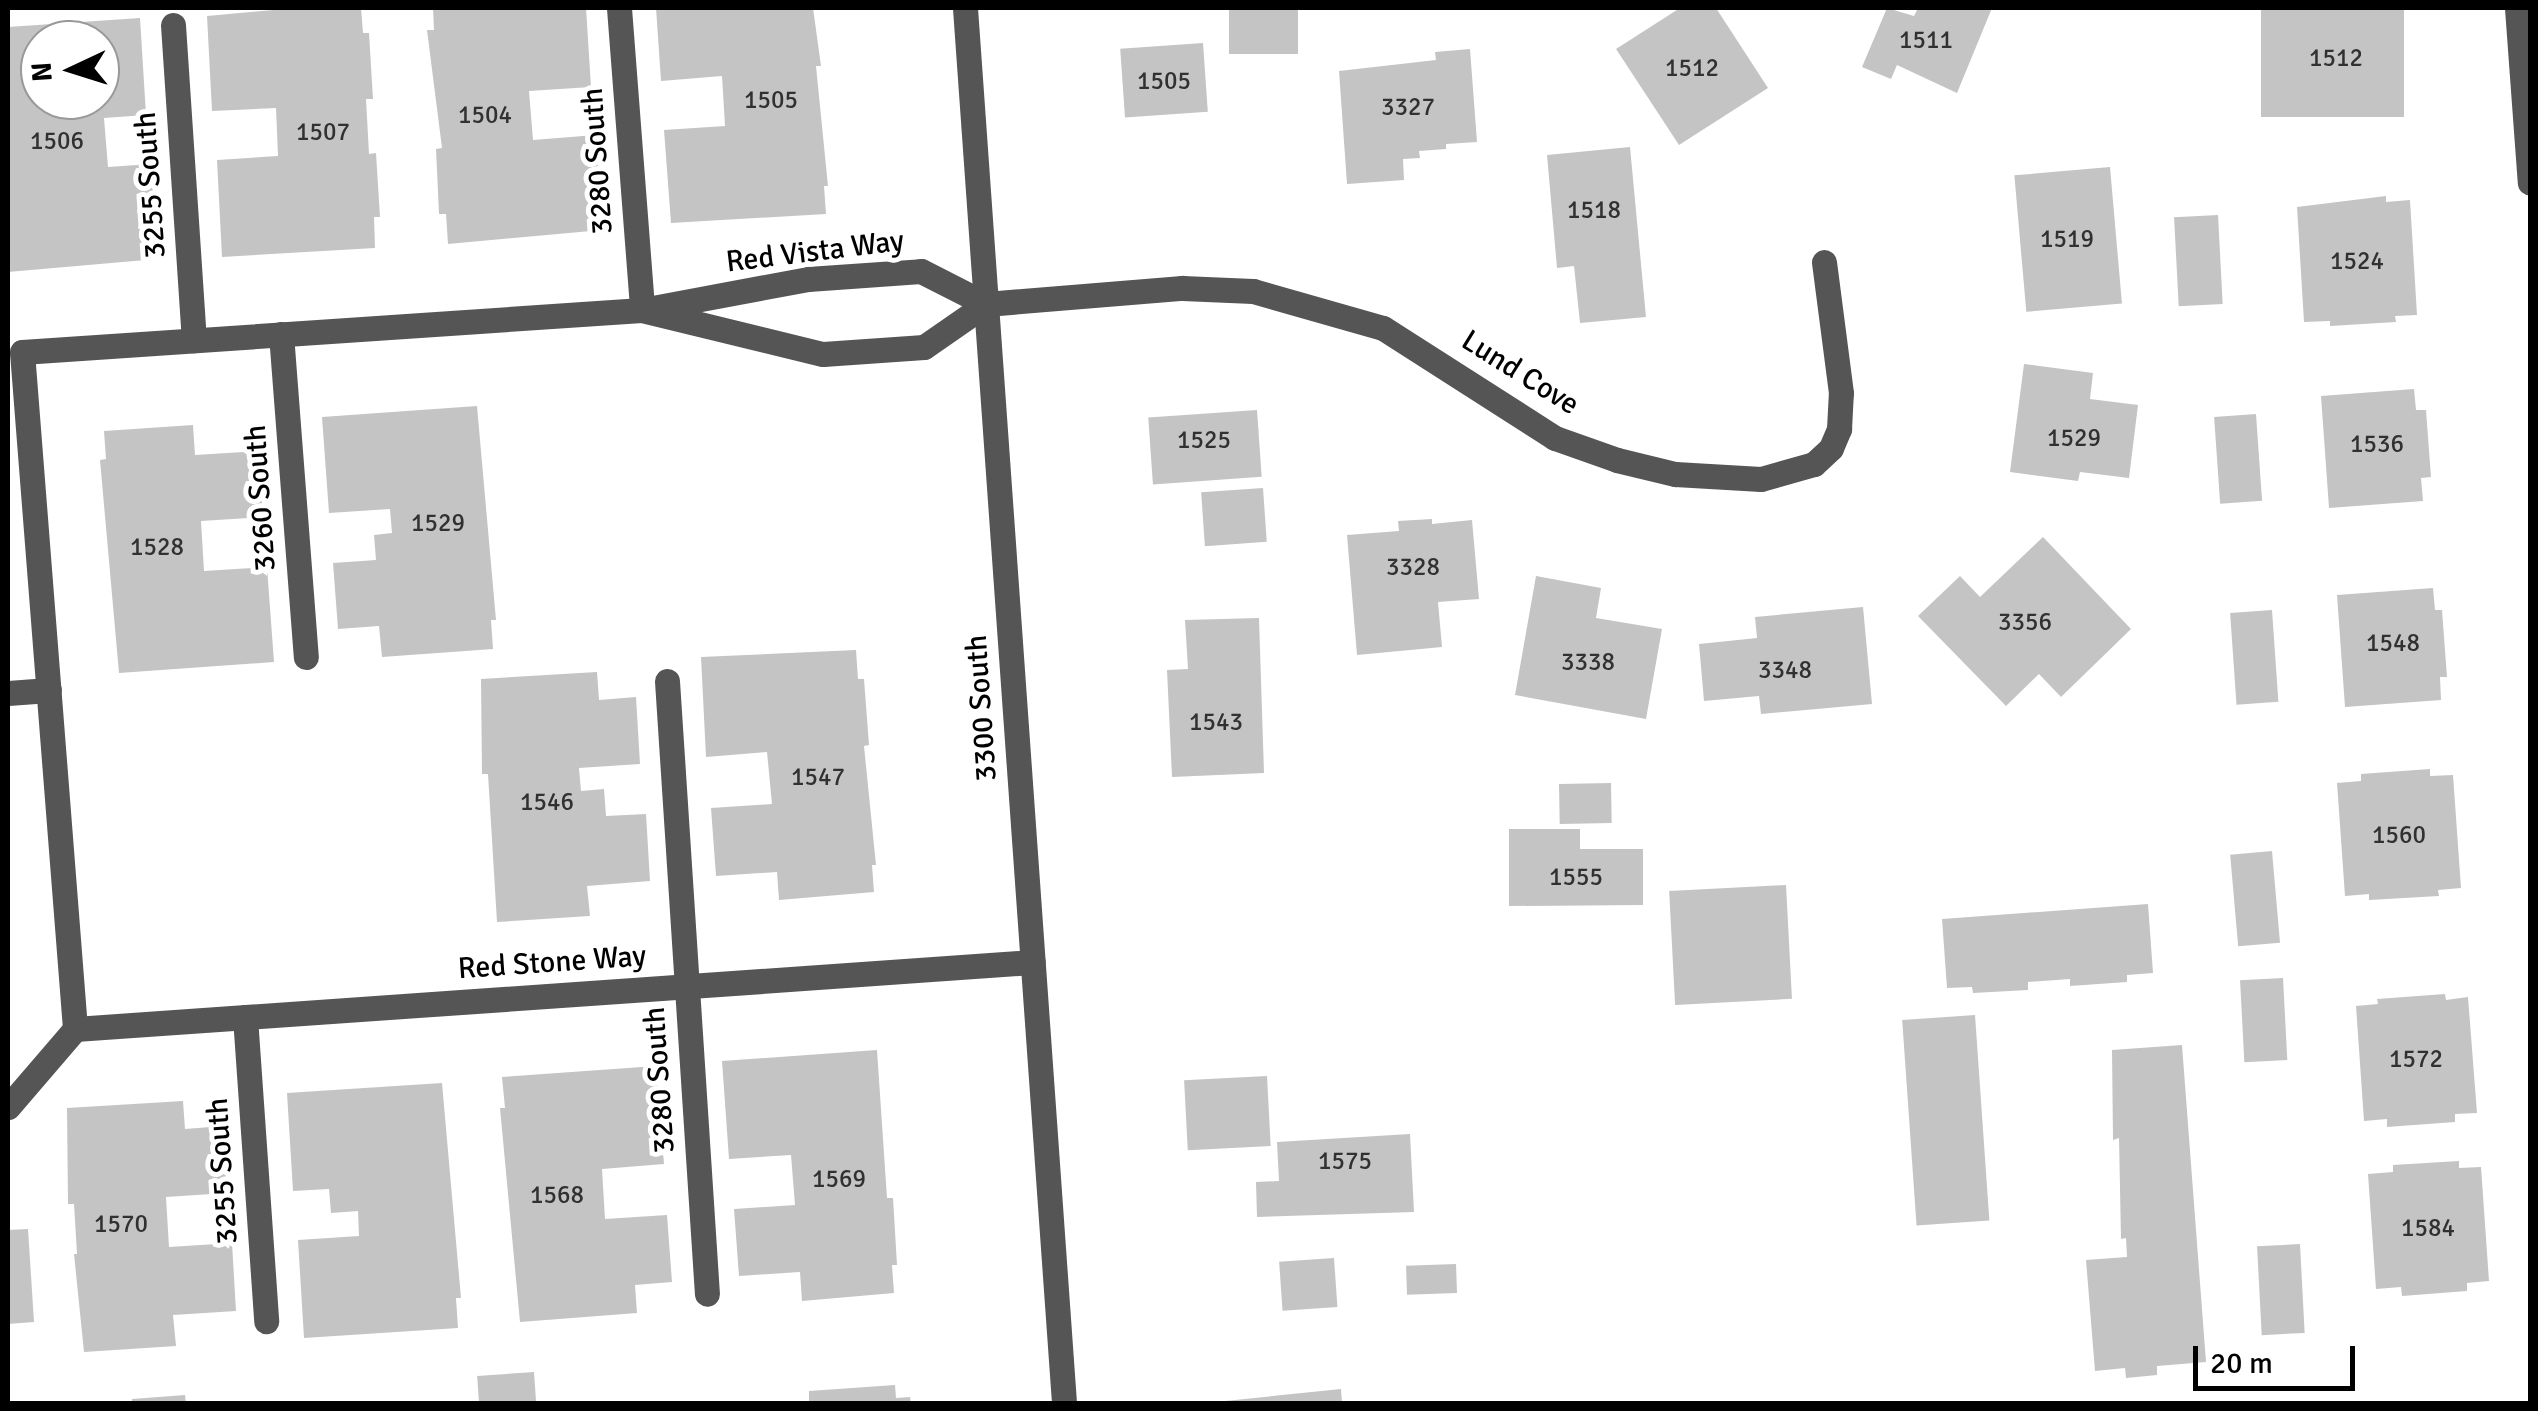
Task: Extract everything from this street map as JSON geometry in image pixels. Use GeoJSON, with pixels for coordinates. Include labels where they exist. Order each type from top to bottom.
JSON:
{"type":"FeatureCollection","features":[{"type":"Feature","properties":{"kind":"street","name":"3280 South"},"geometry":{"type":"LineString","coordinates":[[619,8],[642,310]]}},
{"type":"Feature","properties":{"kind":"street","name":"3300 South"},"geometry":{"type":"LineString","coordinates":[[965,8],[1064,1404]]}},
{"type":"Feature","properties":{"kind":"street"},"geometry":{"type":"LineString","coordinates":[[2517,8],[2530,183]]}},
{"type":"Feature","properties":{"kind":"street","name":"3255 South"},"geometry":{"type":"LineString","coordinates":[[173,26],[194,340]]}},
{"type":"Feature","properties":{"kind":"street","name":"Lund Cove"},"geometry":{"type":"LineString","coordinates":[[986,304],[1182,288],[1253,290],[1383,328],[1555,438],[1675,474],[1761,479],[1814,464],[1831,448],[1839,429],[1841,393],[1824,262]]}},
{"type":"Feature","properties":{"kind":"street","name":"Red Vista Way"},"geometry":{"type":"LineString","coordinates":[[15,345],[194,340],[642,310],[808,279],[921,271],[986,304],[924,347],[823,354],[642,310]]}},
{"type":"Feature","properties":{"kind":"street","name":"3260 South"},"geometry":{"type":"LineString","coordinates":[[281,334],[306,657]]}},
{"type":"Feature","properties":{"kind":"street"},"geometry":{"type":"LineString","coordinates":[[8,1107],[75,1029],[15,345]]}},
{"type":"Feature","properties":{"kind":"street","name":"3280 South"},"geometry":{"type":"LineString","coordinates":[[667,681],[707,1294]]}},
{"type":"Feature","properties":{"kind":"street"},"geometry":{"type":"LineString","coordinates":[[8,693],[48,690]]}},
{"type":"Feature","properties":{"kind":"street","name":"Red Stone Way"},"geometry":{"type":"LineString","coordinates":[[75,1029],[1033,962]]}},
{"type":"Feature","properties":{"kind":"street","name":"3255 South"},"geometry":{"type":"LineString","coordinates":[[245,1018],[266,1321]]}},
{"type":"Feature","properties":{"kind":"building"},"geometry":{"type":"Polygon","coordinates":[[[295,8],[361,8],[363,33],[369,33],[373,99],[366,99],[369,154],[376,153],[380,217],[374,217],[375,248],[222,257],[217,160],[278,156],[276,108],[212,111],[207,16],[295,8]]]}},
{"type":"Feature","properties":{"kind":"building"},"geometry":{"type":"Polygon","coordinates":[[[433,8],[586,8],[591,87],[529,91],[533,140],[596,135],[602,230],[448,244],[446,214],[439,214],[436,149],[442,148],[427,30],[434,30],[433,8]]]}},
{"type":"Feature","properties":{"kind":"building"},"geometry":{"type":"Polygon","coordinates":[[[656,8],[813,8],[821,66],[816,66],[828,186],[824,186],[826,214],[671,223],[664,130],[725,126],[722,76],[661,81],[656,8]]]}},
{"type":"Feature","properties":{"kind":"building"},"geometry":{"type":"Polygon","coordinates":[[[1229,8],[1298,8],[1298,54],[1229,54],[1229,8]]]}},
{"type":"Feature","properties":{"kind":"building"},"geometry":{"type":"Polygon","coordinates":[[[1680,8],[1716,8],[1768,88],[1679,145],[1616,49],[1680,8]]]}},
{"type":"Feature","properties":{"kind":"building"},"geometry":{"type":"Polygon","coordinates":[[[1887,8],[1914,16],[1918,8],[1992,8],[1957,93],[1897,65],[1891,79],[1862,67],[1887,8]]]}},
{"type":"Feature","properties":{"kind":"building"},"geometry":{"type":"Polygon","coordinates":[[[2261,8],[2404,8],[2404,117],[2261,117],[2261,8]]]}},
{"type":"Feature","properties":{"kind":"building"},"geometry":{"type":"Polygon","coordinates":[[[140,18],[146,115],[120,117],[120,20],[111,20],[140,18]]]}},
{"type":"Feature","properties":{"kind":"building"},"geometry":{"type":"Polygon","coordinates":[[[20,26],[20,120],[104,120],[108,167],[151,164],[157,259],[8,272],[8,27],[20,26]]]}},
{"type":"Feature","properties":{"kind":"building"},"geometry":{"type":"Polygon","coordinates":[[[1203,43],[1208,112],[1125,118],[1120,49],[1203,43]]]}},
{"type":"Feature","properties":{"kind":"building"},"geometry":{"type":"Polygon","coordinates":[[[1470,49],[1477,142],[1446,144],[1446,149],[1419,151],[1420,158],[1403,159],[1404,180],[1347,184],[1339,71],[1436,60],[1435,52],[1470,49]]]}},
{"type":"Feature","properties":{"kind":"building"},"geometry":{"type":"Polygon","coordinates":[[[1630,147],[1646,317],[1580,323],[1574,266],[1557,268],[1547,155],[1630,147]]]}},
{"type":"Feature","properties":{"kind":"building"},"geometry":{"type":"Polygon","coordinates":[[[2110,167],[2122,303],[2026,312],[2014,175],[2110,167]]]}},
{"type":"Feature","properties":{"kind":"building"},"geometry":{"type":"Polygon","coordinates":[[[2386,196],[2386,202],[2410,200],[2417,315],[2395,316],[2396,322],[2330,326],[2330,321],[2304,322],[2297,207],[2386,196]]]}},
{"type":"Feature","properties":{"kind":"building"},"geometry":{"type":"Polygon","coordinates":[[[2218,215],[2223,304],[2179,306],[2174,217],[2218,215]]]}},
{"type":"Feature","properties":{"kind":"building"},"geometry":{"type":"Polygon","coordinates":[[[2024,364],[2093,373],[2090,399],[2138,405],[2129,478],[2080,472],[2078,481],[2010,472],[2024,364]]]}},
{"type":"Feature","properties":{"kind":"building"},"geometry":{"type":"Polygon","coordinates":[[[2414,389],[2416,410],[2426,410],[2431,477],[2421,478],[2423,501],[2329,508],[2321,396],[2414,389]]]}},
{"type":"Feature","properties":{"kind":"building"},"geometry":{"type":"Polygon","coordinates":[[[477,406],[496,620],[491,620],[493,649],[382,657],[379,626],[338,629],[333,563],[376,560],[374,535],[392,533],[390,509],[329,513],[322,417],[477,406]]]}},
{"type":"Feature","properties":{"kind":"building"},"geometry":{"type":"Polygon","coordinates":[[[1257,410],[1262,477],[1153,484],[1148,418],[1257,410]]]}},
{"type":"Feature","properties":{"kind":"building"},"geometry":{"type":"Polygon","coordinates":[[[2256,414],[2262,501],[2220,504],[2214,417],[2256,414]]]}},
{"type":"Feature","properties":{"kind":"building"},"geometry":{"type":"Polygon","coordinates":[[[193,425],[195,455],[258,451],[263,517],[201,521],[204,571],[267,567],[274,662],[119,673],[100,460],[106,459],[104,431],[193,425]]]}},
{"type":"Feature","properties":{"kind":"building"},"geometry":{"type":"Polygon","coordinates":[[[1263,488],[1267,542],[1205,546],[1201,492],[1263,488]]]}},
{"type":"Feature","properties":{"kind":"building"},"geometry":{"type":"Polygon","coordinates":[[[1432,519],[1432,524],[1472,520],[1479,599],[1438,602],[1442,647],[1357,655],[1347,535],[1399,531],[1398,521],[1432,519]]]}},
{"type":"Feature","properties":{"kind":"building"},"geometry":{"type":"Polygon","coordinates":[[[2043,537],[2131,629],[2061,697],[2039,674],[2006,706],[1918,616],[1960,576],[1980,597],[2043,537]]]}},
{"type":"Feature","properties":{"kind":"building"},"geometry":{"type":"Polygon","coordinates":[[[1536,576],[1601,588],[1596,618],[1662,629],[1646,719],[1515,695],[1536,576]]]}},
{"type":"Feature","properties":{"kind":"building"},"geometry":{"type":"Polygon","coordinates":[[[2433,588],[2435,610],[2442,610],[2447,677],[2440,677],[2441,700],[2345,707],[2337,595],[2433,588]]]}},
{"type":"Feature","properties":{"kind":"building"},"geometry":{"type":"Polygon","coordinates":[[[1863,607],[1872,704],[1761,714],[1759,696],[1704,701],[1699,644],[1757,638],[1755,617],[1863,607]]]}},
{"type":"Feature","properties":{"kind":"building"},"geometry":{"type":"Polygon","coordinates":[[[2272,610],[2278,702],[2237,705],[2230,613],[2272,610]]]}},
{"type":"Feature","properties":{"kind":"building"},"geometry":{"type":"Polygon","coordinates":[[[1259,618],[1264,773],[1172,777],[1167,670],[1188,669],[1185,620],[1259,618]]]}},
{"type":"Feature","properties":{"kind":"building"},"geometry":{"type":"Polygon","coordinates":[[[856,650],[858,679],[864,679],[869,745],[864,746],[876,865],[872,865],[874,892],[779,900],[777,872],[716,876],[711,808],[772,804],[767,752],[706,757],[701,657],[856,650]]]}},
{"type":"Feature","properties":{"kind":"building"},"geometry":{"type":"Polygon","coordinates":[[[597,672],[599,700],[636,697],[640,764],[579,768],[581,791],[604,789],[606,816],[646,814],[650,881],[587,886],[590,916],[497,922],[488,774],[482,774],[481,679],[597,672]]]}},
{"type":"Feature","properties":{"kind":"building"},"geometry":{"type":"Polygon","coordinates":[[[2430,769],[2430,776],[2453,775],[2461,888],[2438,890],[2439,896],[2369,900],[2369,894],[2345,896],[2337,783],[2361,781],[2361,774],[2430,769]]]}},
{"type":"Feature","properties":{"kind":"building"},"geometry":{"type":"Polygon","coordinates":[[[1611,783],[1612,823],[1560,824],[1559,784],[1611,783]]]}},
{"type":"Feature","properties":{"kind":"building"},"geometry":{"type":"Polygon","coordinates":[[[1509,829],[1580,829],[1580,849],[1643,849],[1643,905],[1509,906],[1509,829]]]}},
{"type":"Feature","properties":{"kind":"building"},"geometry":{"type":"Polygon","coordinates":[[[2272,851],[2280,943],[2238,946],[2230,855],[2272,851]]]}},
{"type":"Feature","properties":{"kind":"building"},"geometry":{"type":"Polygon","coordinates":[[[1786,885],[1792,999],[1675,1005],[1669,891],[1786,885]]]}},
{"type":"Feature","properties":{"kind":"building"},"geometry":{"type":"Polygon","coordinates":[[[2148,904],[2153,973],[2127,975],[2127,982],[2070,986],[2070,979],[2028,982],[2028,990],[1973,993],[1972,987],[1947,988],[1942,919],[2148,904]]]}},
{"type":"Feature","properties":{"kind":"building"},"geometry":{"type":"Polygon","coordinates":[[[2283,978],[2287,1060],[2244,1062],[2240,980],[2283,978]]]}},
{"type":"Feature","properties":{"kind":"building"},"geometry":{"type":"Polygon","coordinates":[[[2445,994],[2446,1000],[2468,997],[2477,1113],[2455,1114],[2455,1122],[2387,1127],[2387,1119],[2364,1121],[2356,1006],[2378,1004],[2377,999],[2445,994]]]}},
{"type":"Feature","properties":{"kind":"building"},"geometry":{"type":"Polygon","coordinates":[[[1975,1015],[1989,1220],[1917,1226],[1902,1020],[1975,1015]]]}},
{"type":"Feature","properties":{"kind":"building"},"geometry":{"type":"Polygon","coordinates":[[[2182,1045],[2206,1362],[2157,1366],[2157,1375],[2126,1378],[2125,1368],[2095,1371],[2086,1260],[2127,1257],[2126,1238],[2121,1239],[2119,1138],[2113,1140],[2112,1050],[2182,1045]]]}},
{"type":"Feature","properties":{"kind":"building"},"geometry":{"type":"Polygon","coordinates":[[[877,1050],[887,1198],[893,1198],[897,1265],[892,1265],[894,1293],[802,1301],[800,1272],[739,1276],[734,1209],[795,1205],[791,1155],[729,1159],[722,1061],[877,1050]]]}},
{"type":"Feature","properties":{"kind":"building"},"geometry":{"type":"Polygon","coordinates":[[[656,1066],[664,1164],[602,1169],[605,1219],[667,1215],[672,1282],[635,1285],[637,1313],[520,1322],[500,1108],[505,1108],[502,1077],[656,1066]]]}},
{"type":"Feature","properties":{"kind":"building"},"geometry":{"type":"Polygon","coordinates":[[[1267,1076],[1271,1146],[1188,1150],[1184,1080],[1267,1076]]]}},
{"type":"Feature","properties":{"kind":"building"},"geometry":{"type":"Polygon","coordinates":[[[442,1083],[461,1298],[456,1298],[458,1328],[304,1338],[298,1240],[359,1236],[358,1211],[331,1213],[329,1189],[293,1191],[287,1093],[442,1083]]]}},
{"type":"Feature","properties":{"kind":"building"},"geometry":{"type":"Polygon","coordinates":[[[183,1101],[185,1129],[223,1126],[227,1193],[166,1197],[169,1247],[232,1243],[236,1311],[173,1315],[176,1346],[84,1352],[74,1254],[74,1204],[68,1204],[67,1108],[183,1101]]]}},
{"type":"Feature","properties":{"kind":"building"},"geometry":{"type":"Polygon","coordinates":[[[1410,1134],[1414,1212],[1257,1217],[1256,1182],[1279,1181],[1277,1142],[1410,1134]]]}},
{"type":"Feature","properties":{"kind":"building"},"geometry":{"type":"Polygon","coordinates":[[[2459,1161],[2459,1168],[2481,1167],[2489,1281],[2467,1283],[2467,1291],[2402,1296],[2401,1287],[2376,1289],[2368,1174],[2393,1172],[2393,1165],[2459,1161]]]}},
{"type":"Feature","properties":{"kind":"building"},"geometry":{"type":"Polygon","coordinates":[[[28,1229],[34,1322],[8,1324],[8,1230],[28,1229]]]}},
{"type":"Feature","properties":{"kind":"building"},"geometry":{"type":"Polygon","coordinates":[[[2300,1244],[2305,1333],[2262,1335],[2257,1246],[2300,1244]]]}},
{"type":"Feature","properties":{"kind":"building"},"geometry":{"type":"Polygon","coordinates":[[[1334,1258],[1337,1307],[1283,1311],[1279,1262],[1334,1258]]]}},
{"type":"Feature","properties":{"kind":"building"},"geometry":{"type":"Polygon","coordinates":[[[1456,1264],[1457,1293],[1407,1295],[1406,1266],[1456,1264]]]}},
{"type":"Feature","properties":{"kind":"building"},"geometry":{"type":"Polygon","coordinates":[[[534,1372],[536,1404],[479,1404],[477,1376],[534,1372]]]}},
{"type":"Feature","properties":{"kind":"building"},"geometry":{"type":"Polygon","coordinates":[[[895,1385],[896,1398],[910,1397],[911,1404],[809,1404],[809,1391],[895,1385]]]}},
{"type":"Feature","properties":{"kind":"building"},"geometry":{"type":"Polygon","coordinates":[[[1341,1389],[1342,1404],[1225,1404],[1225,1401],[1341,1389]]]}},
{"type":"Feature","properties":{"kind":"building"},"geometry":{"type":"Polygon","coordinates":[[[185,1395],[186,1404],[132,1404],[132,1399],[185,1395]]]}}]}
